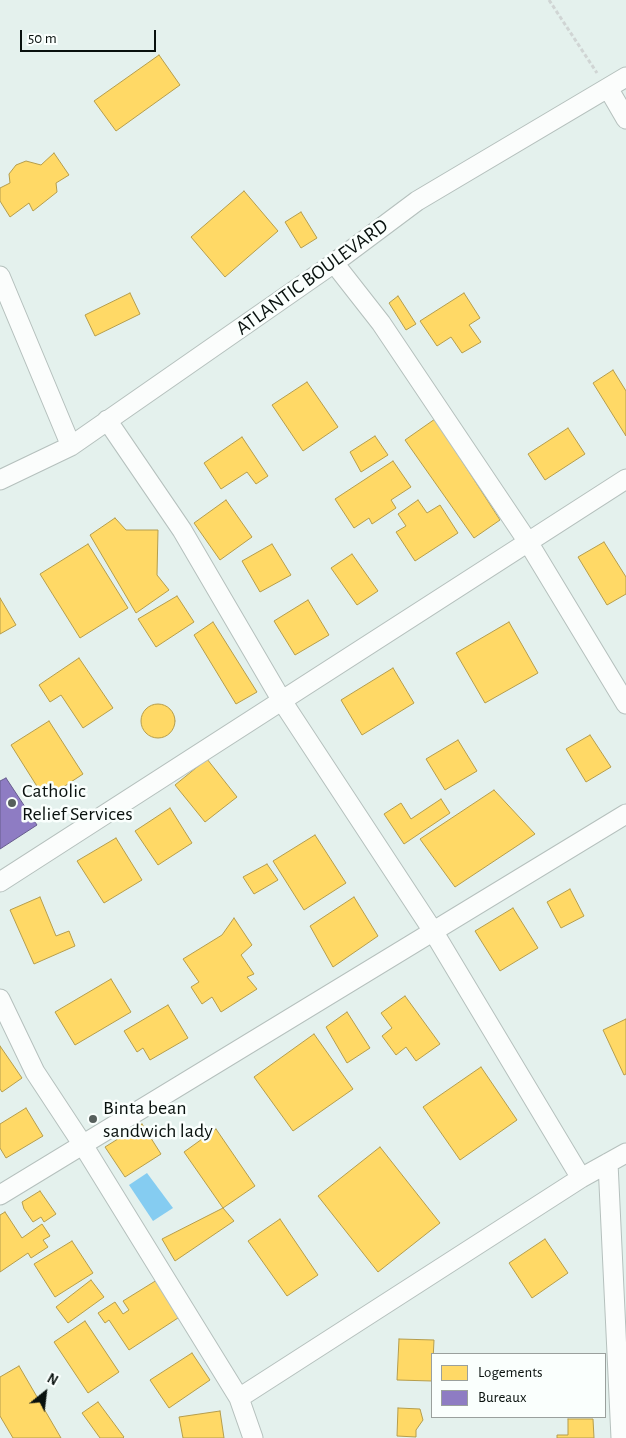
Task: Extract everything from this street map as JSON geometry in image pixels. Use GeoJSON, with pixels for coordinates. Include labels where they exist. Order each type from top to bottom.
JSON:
{"type":"FeatureCollection","features":[{"type":"Feature","properties":{"kind":"street","name":"ATLANTIC BOULEVARD"},"geometry":{"type":"LineString","coordinates":[[0,480],[71,446],[334,263],[417,201],[626,77]]}},
{"type":"Feature","properties":{"kind":"street"},"geometry":{"type":"LineString","coordinates":[[608,88],[626,119]]}},
{"type":"Feature","properties":{"kind":"street"},"geometry":{"type":"LineString","coordinates":[[334,263],[381,323],[528,542],[626,704]]}},
{"type":"Feature","properties":{"kind":"street"},"geometry":{"type":"LineString","coordinates":[[0,276],[71,446]]}},
{"type":"Feature","properties":{"kind":"street"},"geometry":{"type":"LineString","coordinates":[[108,420],[182,530],[282,701],[433,931],[581,1178]]}},
{"type":"Feature","properties":{"kind":"street"},"geometry":{"type":"LineString","coordinates":[[0,882],[626,479]]}},
{"type":"Feature","properties":{"kind":"street"},"geometry":{"type":"LineString","coordinates":[[0,1195],[626,814]]}},
{"type":"Feature","properties":{"kind":"street"},"geometry":{"type":"LineString","coordinates":[[2,1010],[35,1072],[83,1145],[239,1398],[253,1438]]}},
{"type":"Feature","properties":{"kind":"street"},"geometry":{"type":"LineString","coordinates":[[239,1398],[581,1178],[626,1152]]}},
{"type":"Feature","properties":{"kind":"street"},"geometry":{"type":"LineString","coordinates":[[608,1163],[621,1438]]}},
{"type":"Feature","properties":{"kind":"path"},"geometry":{"type":"LineString","coordinates":[[549,0],[608,88]]}},
{"type":"Feature","properties":{"kind":"water"},"geometry":{"type":"Polygon","coordinates":[[[147,1173],[173,1208],[153,1221],[129,1185],[147,1173]]]}},
{"type":"Feature","properties":{"kind":"building: Logements"},"geometry":{"type":"Polygon","coordinates":[[[159,55],[180,85],[116,131],[94,101],[159,55]]]}},
{"type":"Feature","properties":{"kind":"building: Logements"},"geometry":{"type":"Polygon","coordinates":[[[54,153],[69,175],[56,183],[57,192],[33,211],[29,203],[10,217],[0,201],[0,188],[10,183],[9,174],[16,165],[26,161],[41,165],[54,153]]]}},
{"type":"Feature","properties":{"kind":"building: Logements"},"geometry":{"type":"Polygon","coordinates":[[[244,191],[278,231],[225,277],[191,237],[244,191]]]}},
{"type":"Feature","properties":{"kind":"building: Logements"},"geometry":{"type":"Polygon","coordinates":[[[301,212],[317,238],[301,248],[285,222],[301,212]]]}},
{"type":"Feature","properties":{"kind":"building: Logements"},"geometry":{"type":"Polygon","coordinates":[[[130,293],[140,314],[95,336],[85,315],[130,293]]]}},
{"type":"Feature","properties":{"kind":"building: Logements"},"geometry":{"type":"Polygon","coordinates":[[[464,293],[480,318],[469,325],[481,342],[462,353],[451,337],[437,346],[420,321],[464,293]]]}},
{"type":"Feature","properties":{"kind":"building: Logements"},"geometry":{"type":"Polygon","coordinates":[[[398,296],[416,324],[406,330],[389,303],[398,296]]]}},
{"type":"Feature","properties":{"kind":"building: Logements"},"geometry":{"type":"Polygon","coordinates":[[[613,370],[626,391],[626,436],[593,383],[613,370]]]}},
{"type":"Feature","properties":{"kind":"building: Logements"},"geometry":{"type":"Polygon","coordinates":[[[307,382],[338,427],[303,451],[272,405],[307,382]]]}},
{"type":"Feature","properties":{"kind":"building: Logements"},"geometry":{"type":"Polygon","coordinates":[[[435,419],[500,520],[474,538],[405,440],[435,419]]]}},
{"type":"Feature","properties":{"kind":"building: Logements"},"geometry":{"type":"Polygon","coordinates":[[[568,428],[585,454],[545,480],[528,454],[568,428]]]}},
{"type":"Feature","properties":{"kind":"building: Logements"},"geometry":{"type":"Polygon","coordinates":[[[375,436],[388,455],[361,472],[350,452],[375,436]]]}},
{"type":"Feature","properties":{"kind":"building: Logements"},"geometry":{"type":"Polygon","coordinates":[[[242,437],[268,476],[256,484],[247,472],[221,489],[204,463],[242,437]]]}},
{"type":"Feature","properties":{"kind":"building: Logements"},"geometry":{"type":"Polygon","coordinates":[[[393,461],[411,487],[391,500],[396,508],[372,524],[369,518],[354,528],[335,499],[393,461]]]}},
{"type":"Feature","properties":{"kind":"building: Logements"},"geometry":{"type":"Polygon","coordinates":[[[226,500],[252,537],[220,560],[194,523],[226,500]]]}},
{"type":"Feature","properties":{"kind":"building: Logements"},"geometry":{"type":"Polygon","coordinates":[[[418,500],[427,513],[440,505],[458,533],[415,561],[396,532],[406,526],[398,514],[418,500]]]}},
{"type":"Feature","properties":{"kind":"building: Logements"},"geometry":{"type":"Polygon","coordinates":[[[115,518],[126,530],[158,530],[157,575],[169,590],[136,613],[90,535],[115,518]]]}},
{"type":"Feature","properties":{"kind":"building: Logements"},"geometry":{"type":"Polygon","coordinates":[[[604,542],[626,577],[626,594],[607,605],[578,557],[604,542]]]}},
{"type":"Feature","properties":{"kind":"building: Logements"},"geometry":{"type":"Polygon","coordinates":[[[88,544],[128,608],[80,638],[40,574],[88,544]]]}},
{"type":"Feature","properties":{"kind":"building: Logements"},"geometry":{"type":"Polygon","coordinates":[[[272,544],[291,575],[260,592],[242,561],[272,544]]]}},
{"type":"Feature","properties":{"kind":"building: Logements"},"geometry":{"type":"Polygon","coordinates":[[[352,554],[378,591],[357,605],[331,568],[352,554]]]}},
{"type":"Feature","properties":{"kind":"building: Logements"},"geometry":{"type":"Polygon","coordinates":[[[177,596],[194,622],[156,647],[138,619],[177,596]]]}},
{"type":"Feature","properties":{"kind":"building: Logements"},"geometry":{"type":"Polygon","coordinates":[[[0,598],[16,625],[0,634],[0,598]]]}},
{"type":"Feature","properties":{"kind":"building: Logements"},"geometry":{"type":"Polygon","coordinates":[[[308,600],[329,635],[295,655],[274,621],[308,600]]]}},
{"type":"Feature","properties":{"kind":"building: Logements"},"geometry":{"type":"Polygon","coordinates":[[[213,622],[257,692],[236,704],[194,635],[213,622]]]}},
{"type":"Feature","properties":{"kind":"building: Logements"},"geometry":{"type":"Polygon","coordinates":[[[509,622],[538,673],[485,703],[456,653],[509,622]]]}},
{"type":"Feature","properties":{"kind":"building: Logements"},"geometry":{"type":"Polygon","coordinates":[[[79,658],[113,708],[83,728],[61,695],[50,702],[39,685],[79,658]]]}},
{"type":"Feature","properties":{"kind":"building: Logements"},"geometry":{"type":"Polygon","coordinates":[[[393,668],[414,703],[362,735],[341,700],[393,668]]]}},
{"type":"Feature","properties":{"kind":"building: Logements"},"geometry":{"type":"Polygon","coordinates":[[[158,704],[165,705],[170,709],[174,714],[174,728],[170,733],[165,737],[158,738],[151,737],[146,733],[142,728],[141,721],[142,714],[146,709],[151,705],[158,704]]]}},
{"type":"Feature","properties":{"kind":"building: Logements"},"geometry":{"type":"Polygon","coordinates":[[[49,721],[83,774],[45,799],[11,745],[49,721]]]}},
{"type":"Feature","properties":{"kind":"building: Logements"},"geometry":{"type":"Polygon","coordinates":[[[590,735],[611,767],[586,782],[566,749],[590,735]]]}},
{"type":"Feature","properties":{"kind":"building: Logements"},"geometry":{"type":"Polygon","coordinates":[[[458,740],[477,771],[445,790],[426,759],[458,740]]]}},
{"type":"Feature","properties":{"kind":"building: Logements"},"geometry":{"type":"Polygon","coordinates":[[[207,759],[237,797],[205,822],[175,785],[207,759]]]}},
{"type":"Feature","properties":{"kind":"building: Logements"},"geometry":{"type":"Polygon","coordinates":[[[494,790],[535,834],[455,887],[420,839],[494,790]]]}},
{"type":"Feature","properties":{"kind":"building: Logements"},"geometry":{"type":"Polygon","coordinates":[[[441,799],[450,813],[404,844],[384,814],[401,803],[411,819],[441,799]]]}},
{"type":"Feature","properties":{"kind":"building: Logements"},"geometry":{"type":"Polygon","coordinates":[[[170,808],[192,843],[158,865],[135,831],[170,808]]]}},
{"type":"Feature","properties":{"kind":"building: Logements"},"geometry":{"type":"Polygon","coordinates":[[[315,835],[346,883],[304,910],[273,861],[315,835]]]}},
{"type":"Feature","properties":{"kind":"building: Logements"},"geometry":{"type":"Polygon","coordinates":[[[116,838],[142,880],[104,903],[77,861],[116,838]]]}},
{"type":"Feature","properties":{"kind":"building: Logements"},"geometry":{"type":"Polygon","coordinates":[[[267,864],[278,880],[254,894],[243,877],[267,864]]]}},
{"type":"Feature","properties":{"kind":"building: Logements"},"geometry":{"type":"Polygon","coordinates":[[[570,889],[584,916],[561,928],[547,902],[570,889]]]}},
{"type":"Feature","properties":{"kind":"building: Logements"},"geometry":{"type":"Polygon","coordinates":[[[40,897],[56,936],[69,931],[75,946],[34,964],[10,910],[40,897]]]}},
{"type":"Feature","properties":{"kind":"building: Logements"},"geometry":{"type":"Polygon","coordinates":[[[354,897],[378,936],[333,967],[310,926],[354,897]]]}},
{"type":"Feature","properties":{"kind":"building: Logements"},"geometry":{"type":"Polygon","coordinates":[[[513,908],[538,948],[500,971],[475,931],[513,908]]]}},
{"type":"Feature","properties":{"kind":"building: Logements"},"geometry":{"type":"Polygon","coordinates":[[[234,918],[252,945],[241,955],[254,974],[247,977],[257,989],[221,1012],[212,997],[202,1004],[191,987],[199,982],[183,959],[222,935],[234,918]]]}},
{"type":"Feature","properties":{"kind":"building: Logements"},"geometry":{"type":"Polygon","coordinates":[[[111,979],[131,1012],[75,1045],[55,1012],[111,979]]]}},
{"type":"Feature","properties":{"kind":"building: Logements"},"geometry":{"type":"Polygon","coordinates":[[[405,996],[440,1044],[416,1061],[406,1047],[396,1055],[382,1036],[392,1028],[381,1013],[405,996]]]}},
{"type":"Feature","properties":{"kind":"building: Logements"},"geometry":{"type":"Polygon","coordinates":[[[168,1005],[188,1038],[150,1060],[143,1048],[137,1052],[124,1031],[168,1005]]]}},
{"type":"Feature","properties":{"kind":"building: Logements"},"geometry":{"type":"Polygon","coordinates":[[[347,1012],[370,1048],[347,1063],[326,1027],[347,1012]]]}},
{"type":"Feature","properties":{"kind":"building: Logements"},"geometry":{"type":"Polygon","coordinates":[[[626,1019],[626,1074],[624,1075],[603,1030],[626,1019]]]}},
{"type":"Feature","properties":{"kind":"building: Logements"},"geometry":{"type":"Polygon","coordinates":[[[314,1034],[353,1089],[293,1131],[254,1077],[314,1034]]]}},
{"type":"Feature","properties":{"kind":"building: Logements"},"geometry":{"type":"Polygon","coordinates":[[[0,1046],[22,1078],[2,1092],[0,1089],[0,1046]]]}},
{"type":"Feature","properties":{"kind":"building: Logements"},"geometry":{"type":"Polygon","coordinates":[[[481,1067],[517,1120],[460,1160],[423,1107],[481,1067]]]}},
{"type":"Feature","properties":{"kind":"building: Logements"},"geometry":{"type":"Polygon","coordinates":[[[26,1108],[43,1136],[6,1158],[0,1148],[0,1124],[26,1108]]]}},
{"type":"Feature","properties":{"kind":"building: Logements"},"geometry":{"type":"Polygon","coordinates":[[[142,1124],[161,1154],[125,1177],[105,1147],[142,1124]]]}},
{"type":"Feature","properties":{"kind":"building: Logements"},"geometry":{"type":"Polygon","coordinates":[[[216,1129],[255,1186],[223,1208],[184,1152],[216,1129]]]}},
{"type":"Feature","properties":{"kind":"building: Logements"},"geometry":{"type":"Polygon","coordinates":[[[380,1147],[440,1223],[378,1272],[318,1196],[380,1147]]]}},
{"type":"Feature","properties":{"kind":"building: Logements"},"geometry":{"type":"Polygon","coordinates":[[[40,1191],[56,1214],[44,1222],[41,1217],[33,1222],[24,1209],[22,1202],[40,1191]]]}},
{"type":"Feature","properties":{"kind":"building: Logements"},"geometry":{"type":"Polygon","coordinates":[[[223,1208],[234,1221],[175,1261],[162,1239],[223,1208]]]}},
{"type":"Feature","properties":{"kind":"building: Logements"},"geometry":{"type":"Polygon","coordinates":[[[5,1212],[22,1238],[42,1224],[50,1236],[43,1240],[48,1247],[31,1258],[28,1253],[0,1272],[0,1215],[5,1212]]]}},
{"type":"Feature","properties":{"kind":"building: Logements"},"geometry":{"type":"Polygon","coordinates":[[[280,1219],[318,1275],[287,1296],[248,1241],[280,1219]]]}},
{"type":"Feature","properties":{"kind":"building: Logements"},"geometry":{"type":"Polygon","coordinates":[[[545,1239],[568,1273],[532,1298],[509,1263],[545,1239]]]}},
{"type":"Feature","properties":{"kind":"building: Logements"},"geometry":{"type":"Polygon","coordinates":[[[72,1241],[93,1273],[55,1297],[34,1264],[72,1241]]]}},
{"type":"Feature","properties":{"kind":"building: Logements"},"geometry":{"type":"Polygon","coordinates":[[[91,1280],[104,1297],[68,1323],[56,1307],[91,1280]]]}},
{"type":"Feature","properties":{"kind":"building: Logements"},"geometry":{"type":"Polygon","coordinates":[[[157,1280],[181,1316],[129,1350],[109,1320],[105,1323],[98,1313],[115,1302],[123,1314],[129,1310],[123,1301],[157,1280]]]}},
{"type":"Feature","properties":{"kind":"building: Logements"},"geometry":{"type":"Polygon","coordinates":[[[85,1321],[119,1372],[88,1393],[54,1342],[85,1321]]]}},
{"type":"Feature","properties":{"kind":"building: Logements"},"geometry":{"type":"Polygon","coordinates":[[[399,1339],[434,1340],[433,1353],[431,1353],[431,1381],[397,1380],[399,1339]]]}},
{"type":"Feature","properties":{"kind":"building: Logements"},"geometry":{"type":"Polygon","coordinates":[[[192,1353],[210,1380],[169,1408],[150,1380],[192,1353]]]}},
{"type":"Feature","properties":{"kind":"building: Logements"},"geometry":{"type":"Polygon","coordinates":[[[19,1366],[61,1438],[13,1438],[0,1416],[0,1377],[19,1366]]]}},
{"type":"Feature","properties":{"kind":"building: Logements"},"geometry":{"type":"Polygon","coordinates":[[[98,1402],[123,1438],[100,1438],[82,1413],[98,1402]]]}},
{"type":"Feature","properties":{"kind":"building: Logements"},"geometry":{"type":"Polygon","coordinates":[[[398,1408],[420,1409],[423,1420],[416,1430],[416,1437],[397,1436],[398,1408]]]}},
{"type":"Feature","properties":{"kind":"building: Logements"},"geometry":{"type":"Polygon","coordinates":[[[220,1411],[224,1438],[183,1438],[179,1417],[220,1411]]]}},
{"type":"Feature","properties":{"kind":"building: Logements"},"geometry":{"type":"Polygon","coordinates":[[[568,1419],[593,1419],[594,1438],[557,1438],[557,1435],[568,1435],[568,1419]]]}},
{"type":"Feature","properties":{"kind":"building: Bureaux","name":"Catholic Relief Services"},"geometry":{"type":"Polygon","coordinates":[[[6,778],[37,825],[0,849],[0,781],[6,778]]]}},
{"type":"Feature","properties":{"kind":"place","name":"Catholic Relief Services"},"geometry":{"type":"Point","coordinates":[12,803]}},
{"type":"Feature","properties":{"kind":"place","name":"Binta bean sandwich lady"},"geometry":{"type":"Point","coordinates":[93,1119]}}]}
